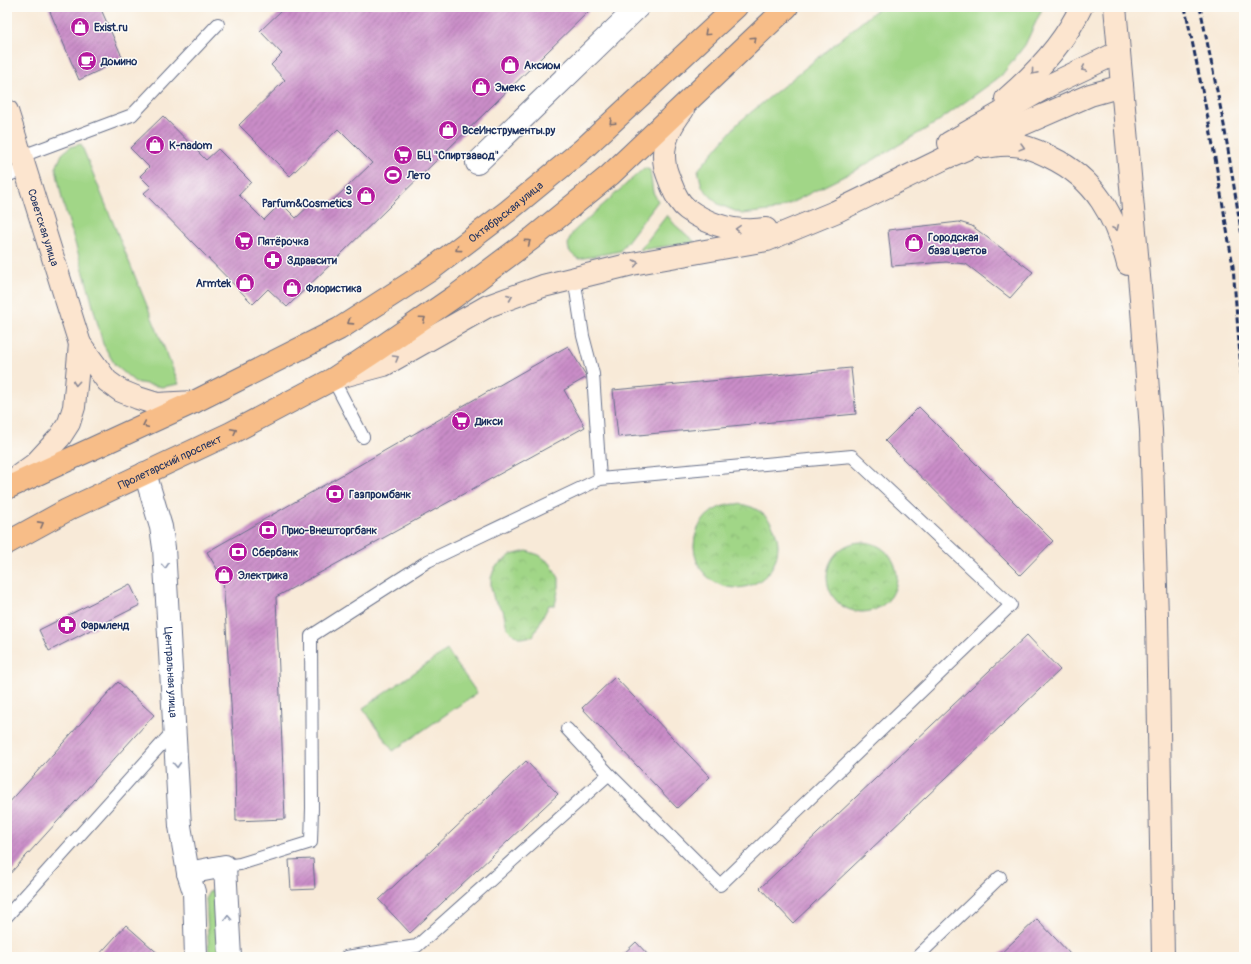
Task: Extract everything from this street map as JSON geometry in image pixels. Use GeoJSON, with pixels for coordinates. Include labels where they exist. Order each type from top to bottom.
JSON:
{"type":"FeatureCollection","features":[{"type":"Feature","properties":{"kind":"main road","name":"Октябрьская улица"},"geometry":{"type":"LineString","coordinates":[[194,402],[339,330],[429,271],[508,211],[582,150],[736,7]]}},
{"type":"Feature","properties":{"kind":"main road"},"geometry":{"type":"LineString","coordinates":[[332,379],[454,297],[534,237],[610,175],[787,7]]}},
{"type":"Feature","properties":{"kind":"main road"},"geometry":{"type":"LineString","coordinates":[[942,153],[1028,80],[1066,35],[1081,7]]}},
{"type":"Feature","properties":{"kind":"main road"},"geometry":{"type":"LineString","coordinates":[[1115,7],[1142,310],[1150,430],[1157,609],[1163,957]]}},
{"type":"Feature","properties":{"kind":"main road"},"geometry":{"type":"LineString","coordinates":[[332,379],[384,365],[488,306],[543,286],[574,277],[632,264],[767,240],[835,212],[942,153],[1050,85],[1119,52]]}},
{"type":"Feature","properties":{"kind":"main road"},"geometry":{"type":"LineString","coordinates":[[705,84],[681,112],[669,131],[664,147],[665,166],[674,192],[686,209],[712,224],[735,230],[764,229],[828,204],[942,153],[1090,95],[1122,86]]}},
{"type":"Feature","properties":{"kind":"main road","name":"Советская улица"},"geometry":{"type":"LineString","coordinates":[[7,110],[18,167],[80,344]]}},
{"type":"Feature","properties":{"kind":"main road"},"geometry":{"type":"LineString","coordinates":[[942,153],[1013,145],[1040,152],[1066,164],[1092,188],[1108,211],[1120,237],[1142,310]]}},
{"type":"Feature","properties":{"kind":"main road"},"geometry":{"type":"LineString","coordinates":[[80,344],[107,381],[122,391],[157,404],[194,402]]}},
{"type":"Feature","properties":{"kind":"main road"},"geometry":{"type":"LineString","coordinates":[[7,484],[35,464],[60,438],[68,423],[74,407],[80,344]]}},
{"type":"Feature","properties":{"kind":"main road","name":"Пролетарский проспект"},"geometry":{"type":"LineString","coordinates":[[7,543],[67,510],[231,433],[332,379]]}},
{"type":"Feature","properties":{"kind":"main road"},"geometry":{"type":"LineString","coordinates":[[7,488],[194,402]]}},
{"type":"Feature","properties":{"kind":"street"},"geometry":{"type":"LineString","coordinates":[[477,163],[638,7]]}},
{"type":"Feature","properties":{"kind":"street","name":"Центральная улица"},"geometry":{"type":"LineString","coordinates":[[145,473],[161,527],[164,548],[180,826],[188,873],[194,892],[196,957]]}},
{"type":"Feature","properties":{"kind":"street"},"geometry":{"type":"LineString","coordinates":[[188,873],[225,866],[230,957]]}},
{"type":"Feature","properties":{"kind":"lane"},"geometry":{"type":"LineString","coordinates":[[18,167],[132,115],[218,24]]}},
{"type":"Feature","properties":{"kind":"lane"},"geometry":{"type":"LineString","coordinates":[[574,277],[583,336],[593,374],[600,479]]}},
{"type":"Feature","properties":{"kind":"lane"},"geometry":{"type":"LineString","coordinates":[[332,379],[363,437]]}},
{"type":"Feature","properties":{"kind":"lane"},"geometry":{"type":"LineString","coordinates":[[225,866],[240,864],[311,842],[312,794],[310,636],[428,561],[600,479],[852,456],[1011,605],[720,885],[609,774],[567,729]]}},
{"type":"Feature","properties":{"kind":"lane"},"geometry":{"type":"LineString","coordinates":[[7,916],[175,729]]}},
{"type":"Feature","properties":{"kind":"lane"},"geometry":{"type":"LineString","coordinates":[[346,957],[417,946],[609,774]]}},
{"type":"Feature","properties":{"kind":"lane"},"geometry":{"type":"LineString","coordinates":[[917,957],[1000,877]]}},
{"type":"Feature","properties":{"kind":"green space"},"geometry":{"type":"Polygon","coordinates":[[[880,7],[1043,7],[1025,45],[1001,76],[936,123],[858,169],[777,210],[742,214],[718,204],[702,187],[698,170],[738,123],[880,7]]]}},
{"type":"Feature","properties":{"kind":"green space"},"geometry":{"type":"Polygon","coordinates":[[[81,144],[179,384],[162,387],[135,382],[115,365],[103,344],[62,199],[56,168],[62,154],[70,147],[81,144]]]}},
{"type":"Feature","properties":{"kind":"green space"},"geometry":{"type":"Polygon","coordinates":[[[644,168],[650,170],[653,192],[658,201],[620,251],[579,259],[574,256],[569,250],[568,243],[574,231],[644,168]]]}},
{"type":"Feature","properties":{"kind":"green space"},"geometry":{"type":"Polygon","coordinates":[[[667,215],[675,225],[695,242],[640,250],[667,215]]]}},
{"type":"Feature","properties":{"kind":"green space"},"geometry":{"type":"Polygon","coordinates":[[[736,504],[752,507],[766,516],[775,530],[778,546],[775,562],[766,576],[752,585],[736,588],[720,585],[706,576],[697,562],[694,546],[697,530],[706,516],[720,507],[736,504]]]}},
{"type":"Feature","properties":{"kind":"green space"},"geometry":{"type":"Polygon","coordinates":[[[862,542],[875,545],[887,552],[894,564],[897,577],[894,590],[887,602],[875,609],[862,612],[849,609],[837,602],[830,590],[827,577],[830,564],[837,552],[849,545],[862,542]]]}},
{"type":"Feature","properties":{"kind":"green space"},"geometry":{"type":"Polygon","coordinates":[[[527,551],[539,555],[550,563],[559,578],[559,587],[555,605],[549,605],[533,636],[521,638],[513,634],[507,628],[503,610],[494,600],[491,587],[491,578],[495,567],[511,555],[527,551]]]}},
{"type":"Feature","properties":{"kind":"green space"},"geometry":{"type":"Polygon","coordinates":[[[447,650],[477,693],[393,751],[363,708],[447,650]]]}},
{"type":"Feature","properties":{"kind":"green space"},"geometry":{"type":"Polygon","coordinates":[[[214,890],[218,892],[223,957],[209,957],[206,897],[209,892],[214,890]]]}},
{"type":"Feature","properties":{"kind":"building"},"geometry":{"type":"Polygon","coordinates":[[[48,7],[100,7],[123,59],[79,80],[48,7]]]}},
{"type":"Feature","properties":{"kind":"building","name":"БЦ \"Спиртзавод\""},"geometry":{"type":"Polygon","coordinates":[[[285,7],[593,7],[287,307],[268,289],[253,304],[144,193],[151,187],[140,176],[149,167],[130,148],[163,116],[206,160],[218,149],[251,182],[239,195],[264,220],[281,203],[296,218],[314,201],[323,210],[372,163],[338,129],[290,176],[239,125],[285,80],[271,65],[282,54],[260,31],[285,7]]]}},
{"type":"Feature","properties":{"kind":"building"},"geometry":{"type":"Polygon","coordinates":[[[959,222],[972,226],[1033,272],[1010,298],[966,264],[946,262],[892,266],[888,230],[959,222]]]}},
{"type":"Feature","properties":{"kind":"building"},"geometry":{"type":"Polygon","coordinates":[[[568,346],[587,377],[564,390],[585,427],[276,597],[285,819],[236,821],[235,767],[223,579],[207,552],[568,346]]]}},
{"type":"Feature","properties":{"kind":"building"},"geometry":{"type":"Polygon","coordinates":[[[851,368],[856,414],[618,437],[613,390],[851,368]]]}},
{"type":"Feature","properties":{"kind":"building"},"geometry":{"type":"Polygon","coordinates":[[[919,407],[1053,541],[1020,575],[885,441],[919,407]]]}},
{"type":"Feature","properties":{"kind":"building"},"geometry":{"type":"Polygon","coordinates":[[[130,584],[140,605],[49,651],[39,630],[130,584]]]}},
{"type":"Feature","properties":{"kind":"building"},"geometry":{"type":"Polygon","coordinates":[[[1027,635],[1060,670],[793,923],[760,888],[1027,635]]]}},
{"type":"Feature","properties":{"kind":"building"},"geometry":{"type":"Polygon","coordinates":[[[615,677],[710,777],[677,808],[582,708],[615,677]]]}},
{"type":"Feature","properties":{"kind":"building"},"geometry":{"type":"Polygon","coordinates":[[[118,682],[154,715],[7,877],[7,805],[118,682]]]}},
{"type":"Feature","properties":{"kind":"building"},"geometry":{"type":"Polygon","coordinates":[[[526,761],[558,794],[410,933],[379,900],[526,761]]]}},
{"type":"Feature","properties":{"kind":"building"},"geometry":{"type":"Polygon","coordinates":[[[313,859],[315,889],[291,890],[289,860],[313,859]]]}},
{"type":"Feature","properties":{"kind":"building"},"geometry":{"type":"Polygon","coordinates":[[[1037,919],[1071,955],[1069,957],[997,957],[1037,919]]]}},
{"type":"Feature","properties":{"kind":"building"},"geometry":{"type":"Polygon","coordinates":[[[126,925],[162,957],[97,957],[126,925]]]}},
{"type":"Feature","properties":{"kind":"building"},"geometry":{"type":"Polygon","coordinates":[[[636,942],[650,957],[620,957],[636,942]]]}},
{"type":"Feature","properties":{"kind":"railway"},"geometry":{"type":"LineString","coordinates":[[1185,7],[1210,128],[1233,266],[1244,408]]}},
{"type":"Feature","properties":{"kind":"railway"},"geometry":{"type":"LineString","coordinates":[[1200,7],[1224,125],[1244,248]]}},
{"type":"Feature","properties":{"kind":"place","name":"Exist.ru"},"geometry":{"type":"Point","coordinates":[80,27]}},
{"type":"Feature","properties":{"kind":"place","name":"Домино"},"geometry":{"type":"Point","coordinates":[87,61]}},
{"type":"Feature","properties":{"kind":"place","name":"Аксиом"},"geometry":{"type":"Point","coordinates":[510,65]}},
{"type":"Feature","properties":{"kind":"place","name":"Эмекс"},"geometry":{"type":"Point","coordinates":[481,87]}},
{"type":"Feature","properties":{"kind":"place","name":"ВсеИнструменты.ру"},"geometry":{"type":"Point","coordinates":[448,130]}},
{"type":"Feature","properties":{"kind":"place","name":"K-nadom"},"geometry":{"type":"Point","coordinates":[155,145]}},
{"type":"Feature","properties":{"kind":"place","name":"БЦ \"Спиртзавод\""},"geometry":{"type":"Point","coordinates":[403,155]}},
{"type":"Feature","properties":{"kind":"place","name":"Лето"},"geometry":{"type":"Point","coordinates":[393,175]}},
{"type":"Feature","properties":{"kind":"place","name":"S Parfum&Cosmetics"},"geometry":{"type":"Point","coordinates":[366,196]}},
{"type":"Feature","properties":{"kind":"place","name":"Пятёрочка"},"geometry":{"type":"Point","coordinates":[244,241]}},
{"type":"Feature","properties":{"kind":"place","name":"Городская база цветов"},"geometry":{"type":"Point","coordinates":[914,243]}},
{"type":"Feature","properties":{"kind":"place","name":"Здравсити"},"geometry":{"type":"Point","coordinates":[273,260]}},
{"type":"Feature","properties":{"kind":"place","name":"Armtek"},"geometry":{"type":"Point","coordinates":[245,283]}},
{"type":"Feature","properties":{"kind":"place","name":"Флористика"},"geometry":{"type":"Point","coordinates":[292,288]}},
{"type":"Feature","properties":{"kind":"place","name":"Дикси"},"geometry":{"type":"Point","coordinates":[461,421]}},
{"type":"Feature","properties":{"kind":"place","name":"Газпромбанк"},"geometry":{"type":"Point","coordinates":[335,494]}},
{"type":"Feature","properties":{"kind":"place","name":"Прио-Внешторгбанк"},"geometry":{"type":"Point","coordinates":[268,530]}},
{"type":"Feature","properties":{"kind":"place","name":"Сбербанк"},"geometry":{"type":"Point","coordinates":[238,552]}},
{"type":"Feature","properties":{"kind":"place","name":"Электрика"},"geometry":{"type":"Point","coordinates":[224,575]}},
{"type":"Feature","properties":{"kind":"place","name":"Фармленд"},"geometry":{"type":"Point","coordinates":[67,625]}}]}
